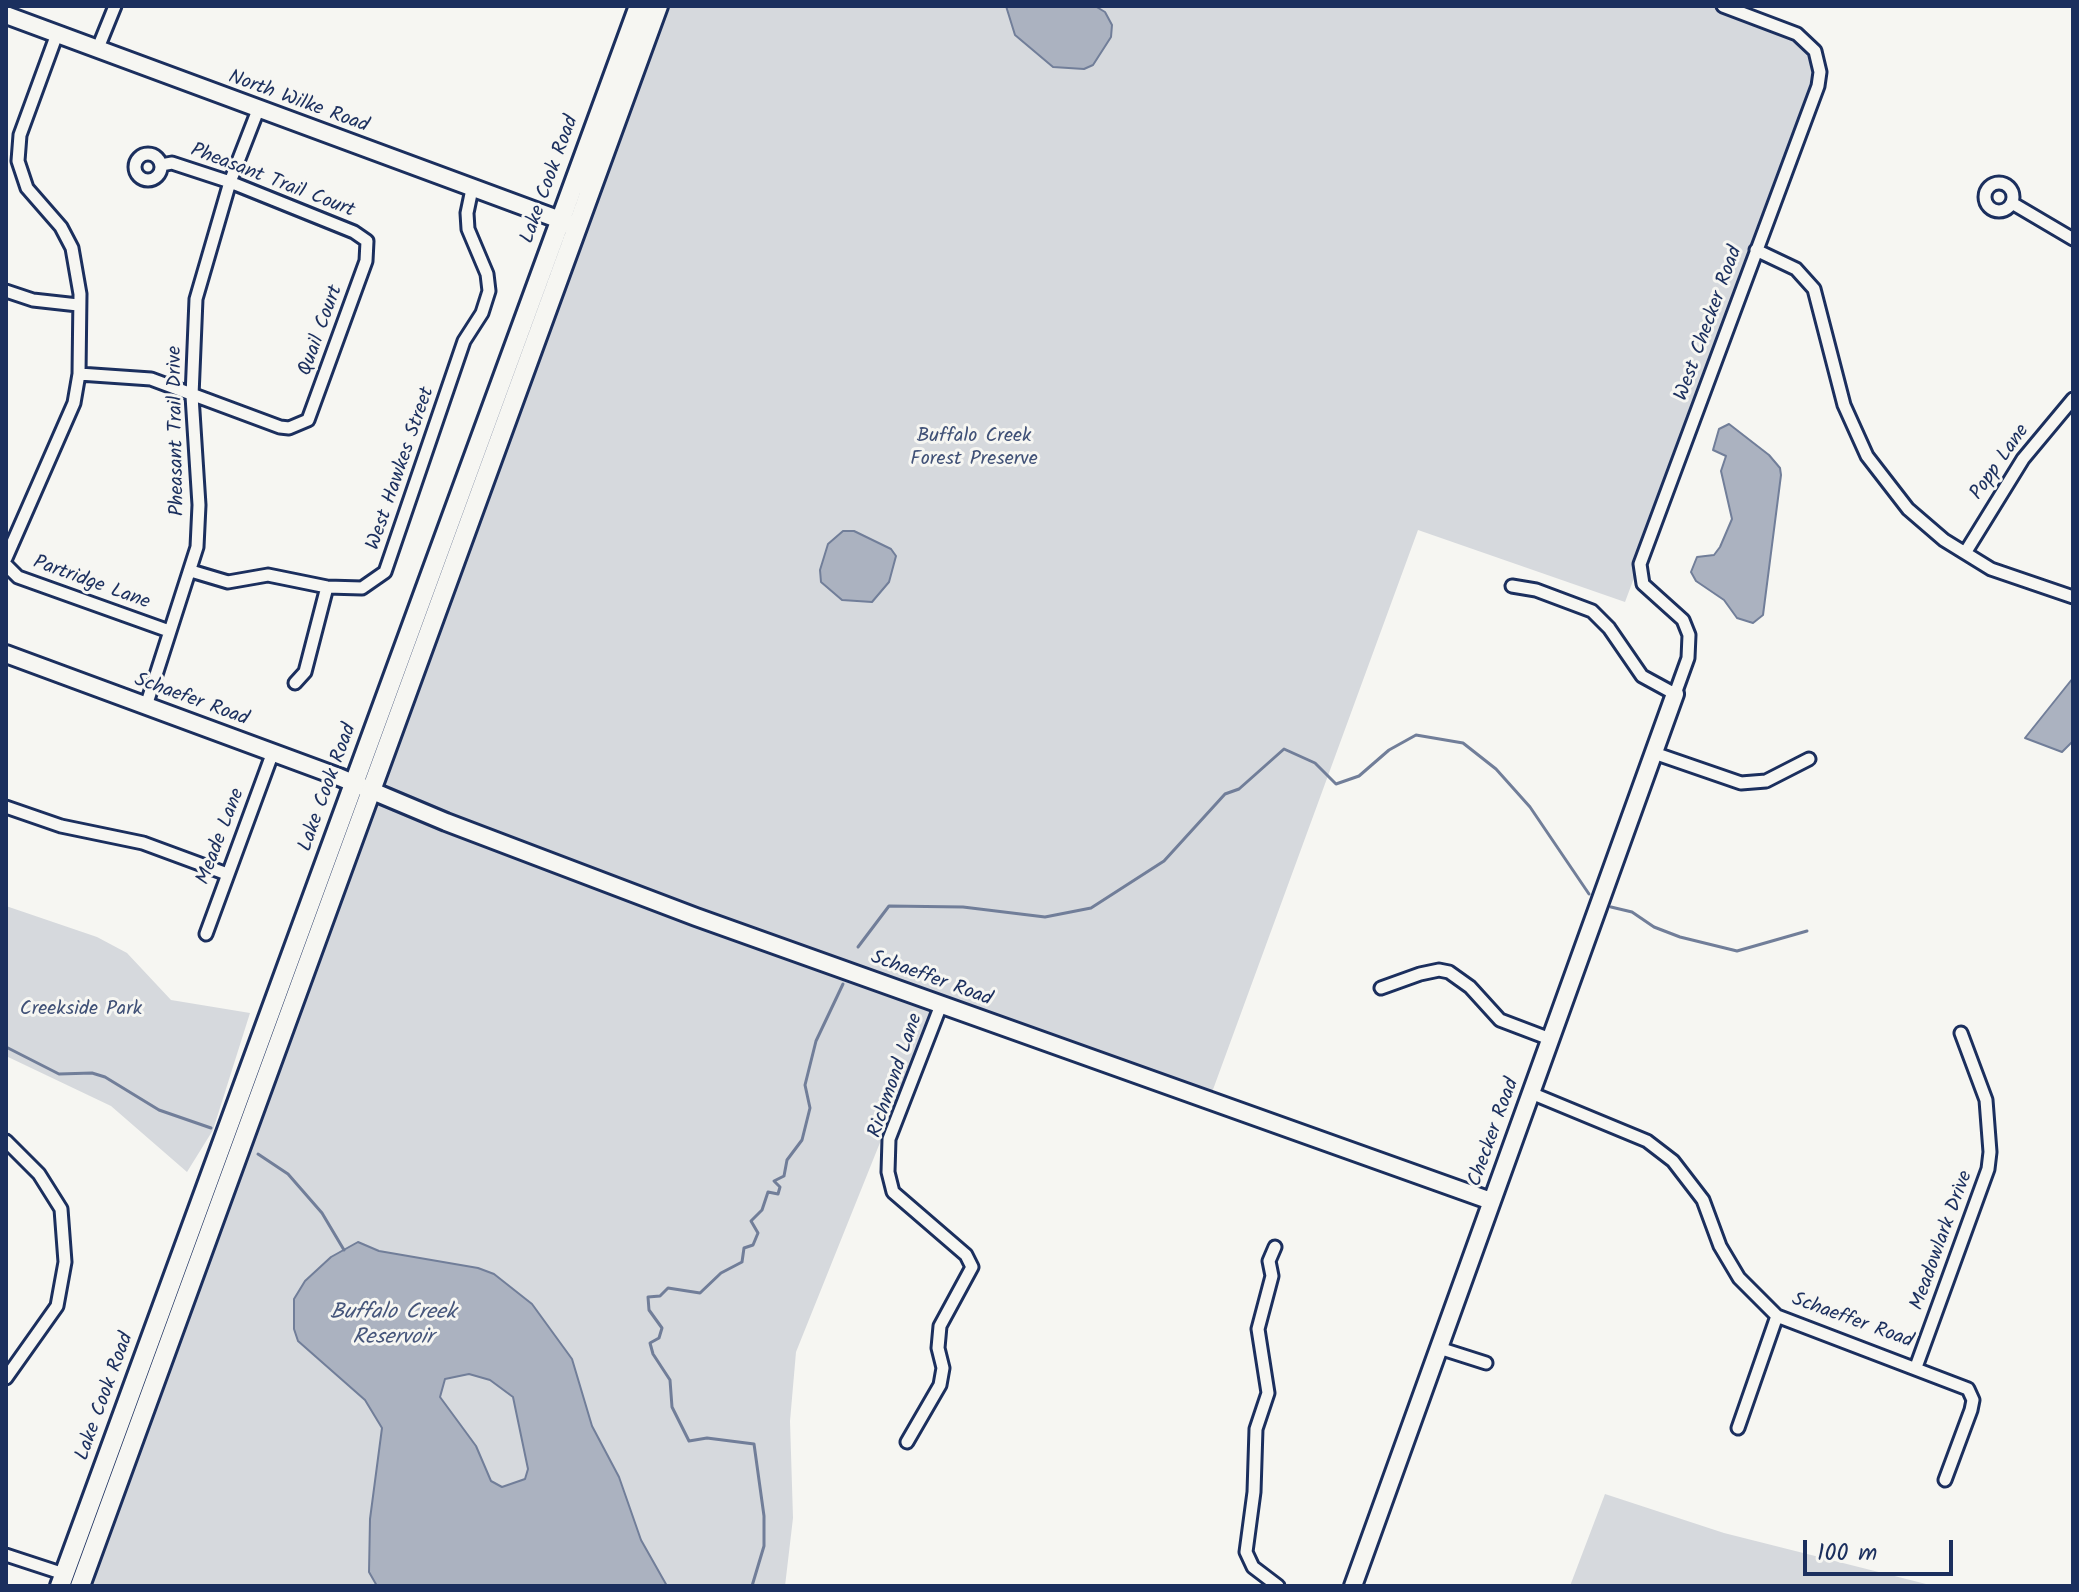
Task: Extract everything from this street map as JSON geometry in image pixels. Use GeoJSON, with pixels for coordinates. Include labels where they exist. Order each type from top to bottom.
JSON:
{"type":"FeatureCollection","features":[{"type":"Feature","properties":{"kind":"main road","name":"Lake Cook Road"},"geometry":{"type":"LineString","coordinates":[[72,1582],[568,224],[639,6]]}},
{"type":"Feature","properties":{"kind":"main road","name":"Lake Cook Road"},"geometry":{"type":"LineString","coordinates":[[568,224],[658,6]]}},
{"type":"Feature","properties":{"kind":"street"},"geometry":{"type":"LineString","coordinates":[[98,48],[115,6]]}},
{"type":"Feature","properties":{"kind":"street","name":"West Checker Road"},"geometry":{"type":"LineString","coordinates":[[1675,694],[1688,658],[1689,635],[1683,620],[1643,584],[1640,564],[1818,86],[1819,67],[1815,51],[1797,34],[1723,6]]}},
{"type":"Feature","properties":{"kind":"street","name":"North Wilke Road"},"geometry":{"type":"LineString","coordinates":[[6,15],[568,224]]}},
{"type":"Feature","properties":{"kind":"street","name":"Partridge Lane"},"geometry":{"type":"LineString","coordinates":[[6,558],[74,403],[79,374],[78,270],[72,248],[61,227],[27,188],[18,161],[20,135],[57,34]]}},
{"type":"Feature","properties":{"kind":"street","name":"Pheasant Trail Drive"},"geometry":{"type":"LineString","coordinates":[[146,706],[197,547],[199,505],[192,396],[196,299],[230,182],[258,110]]}},
{"type":"Feature","properties":{"kind":"street","name":"Pheasant Trail Court"},"geometry":{"type":"LineString","coordinates":[[161,165],[172,163],[230,182],[354,232],[367,241]]}},
{"type":"Feature","properties":{"kind":"street","name":"West Hawkes Street"},"geometry":{"type":"LineString","coordinates":[[191,571],[228,582],[268,575],[327,587],[362,588],[385,572],[464,341],[482,313],[489,291],[487,274],[468,229],[467,213],[472,189]]}},
{"type":"Feature","properties":{"kind":"street"},"geometry":{"type":"LineString","coordinates":[[2012,203],[2073,239]]}},
{"type":"Feature","properties":{"kind":"street","name":"Quail Court"},"geometry":{"type":"LineString","coordinates":[[192,396],[280,427],[297,426],[308,420],[366,261],[367,241]]}},
{"type":"Feature","properties":{"kind":"street"},"geometry":{"type":"LineString","coordinates":[[1756,250],[1796,269],[1814,289],[1844,405],[1881,477],[1908,509],[1944,540],[1991,569],[2073,597]]}},
{"type":"Feature","properties":{"kind":"street"},"geometry":{"type":"LineString","coordinates":[[6,291],[33,300],[78,305]]}},
{"type":"Feature","properties":{"kind":"street"},"geometry":{"type":"LineString","coordinates":[[79,374],[151,379],[192,396]]}},
{"type":"Feature","properties":{"kind":"street","name":"Popp Lane"},"geometry":{"type":"LineString","coordinates":[[1965,553],[2023,459],[2073,399]]}},
{"type":"Feature","properties":{"kind":"street","name":"Partridge Lane"},"geometry":{"type":"LineString","coordinates":[[6,565],[18,577],[169,631]]}},
{"type":"Feature","properties":{"kind":"street"},"geometry":{"type":"LineString","coordinates":[[1512,586],[1536,590],[1592,611],[1609,628],[1642,676],[1675,694]]}},
{"type":"Feature","properties":{"kind":"street"},"geometry":{"type":"LineString","coordinates":[[295,683],[305,672],[327,587]]}},
{"type":"Feature","properties":{"kind":"street","name":"Schaefer Road"},"geometry":{"type":"LineString","coordinates":[[6,654],[362,786]]}},
{"type":"Feature","properties":{"kind":"street","name":"Checker Road"},"geometry":{"type":"LineString","coordinates":[[1353,1586],[1675,694]]}},
{"type":"Feature","properties":{"kind":"street","name":"Meade Lane"},"geometry":{"type":"LineString","coordinates":[[206,934],[273,752]]}},
{"type":"Feature","properties":{"kind":"street"},"geometry":{"type":"LineString","coordinates":[[1654,753],[1741,783],[1766,781],[1809,759]]}},
{"type":"Feature","properties":{"kind":"street","name":"Schaeffer Road"},"geometry":{"type":"LineString","coordinates":[[362,786],[696,917],[1491,1201]]}},
{"type":"Feature","properties":{"kind":"street"},"geometry":{"type":"LineString","coordinates":[[6,807],[61,826],[143,843],[227,874]]}},
{"type":"Feature","properties":{"kind":"street"},"geometry":{"type":"LineString","coordinates":[[1381,988],[1420,974],[1439,970],[1449,972],[1470,987],[1500,1020],[1550,1039]]}},
{"type":"Feature","properties":{"kind":"street","name":"Richmond Lane"},"geometry":{"type":"LineString","coordinates":[[907,1442],[940,1385],[943,1368],[938,1348],[940,1326],[972,1267],[966,1255],[893,1192],[888,1172],[889,1139],[941,1005]]}},
{"type":"Feature","properties":{"kind":"street","name":"Meadowlark Drive"},"geometry":{"type":"LineString","coordinates":[[1916,1367],[1988,1169],[1990,1152],[1986,1100],[1961,1033]]}},
{"type":"Feature","properties":{"kind":"street","name":"Schaeffer Road"},"geometry":{"type":"LineString","coordinates":[[1531,1093],[1647,1141],[1673,1161],[1703,1200],[1720,1246],[1739,1278],[1777,1316],[1968,1389],[1973,1400],[1971,1410],[1945,1480]]}},
{"type":"Feature","properties":{"kind":"street"},"geometry":{"type":"LineString","coordinates":[[6,1141],[39,1174],[61,1209],[65,1262],[57,1306],[6,1378]]}},
{"type":"Feature","properties":{"kind":"street"},"geometry":{"type":"LineString","coordinates":[[1275,1247],[1269,1261],[1272,1276],[1258,1329],[1268,1393],[1256,1429],[1254,1492],[1246,1552],[1253,1567],[1278,1586]]}},
{"type":"Feature","properties":{"kind":"street"},"geometry":{"type":"LineString","coordinates":[[1738,1428],[1777,1316]]}},
{"type":"Feature","properties":{"kind":"street"},"geometry":{"type":"LineString","coordinates":[[1439,1348],[1486,1363]]}},
{"type":"Feature","properties":{"kind":"street"},"geometry":{"type":"LineString","coordinates":[[6,1555],[72,1582]]}},
{"type":"Feature","properties":{"kind":"green space","name":"Buffalo Creek Forest Preserve"},"geometry":{"type":"Polygon","coordinates":[[[666,6],[1723,6],[1807,41],[1818,86],[1625,602],[1418,530],[1211,1095],[938,998],[796,1352],[790,1421],[793,1518],[785,1586],[88,1586],[666,6]]]}},
{"type":"Feature","properties":{"kind":"green space","name":"Creekside Park"},"geometry":{"type":"Polygon","coordinates":[[[6,906],[97,937],[127,953],[171,1000],[250,1013],[213,1130],[187,1172],[111,1106],[6,1056],[6,906]]]}},
{"type":"Feature","properties":{"kind":"green space"},"geometry":{"type":"Polygon","coordinates":[[[1605,1494],[1724,1533],[1934,1586],[1570,1586],[1605,1494]]]}},
{"type":"Feature","properties":{"kind":"water"},"geometry":{"type":"Polygon","coordinates":[[[1006,6],[1095,6],[1105,12],[1112,25],[1111,37],[1093,65],[1084,69],[1053,67],[1015,35],[1006,6]]]}},
{"type":"Feature","properties":{"kind":"water"},"geometry":{"type":"Polygon","coordinates":[[[1729,424],[1769,455],[1780,468],[1781,475],[1763,615],[1753,623],[1737,618],[1724,600],[1696,581],[1691,572],[1697,557],[1714,555],[1732,519],[1721,471],[1726,456],[1713,450],[1719,429],[1729,424]]]}},
{"type":"Feature","properties":{"kind":"water"},"geometry":{"type":"Polygon","coordinates":[[[843,531],[854,531],[891,549],[896,556],[889,582],[872,602],[842,600],[821,582],[820,570],[828,544],[843,531]]]}},
{"type":"Feature","properties":{"kind":"water"},"geometry":{"type":"Polygon","coordinates":[[[2073,678],[2073,741],[2062,752],[2025,738],[2073,678]]]}},
{"type":"Feature","properties":{"kind":"water","name":"Buffalo Creek Reservoir"},"geometry":{"type":"Polygon","coordinates":[[[358,1242],[379,1251],[478,1268],[494,1274],[532,1304],[572,1359],[592,1426],[619,1477],[641,1540],[667,1586],[377,1586],[369,1572],[370,1519],[382,1428],[365,1400],[298,1341],[294,1329],[294,1299],[305,1281],[331,1257],[358,1242]],[[469,1374],[445,1379],[440,1397],[476,1446],[491,1481],[502,1487],[525,1479],[528,1469],[513,1397],[490,1380],[469,1374]]]}},
{"type":"Feature","properties":{"kind":"waterway"},"geometry":{"type":"LineString","coordinates":[[858,947],[889,906],[963,907],[1045,917],[1091,908],[1164,861],[1225,794],[1239,789],[1284,749],[1315,763],[1336,784],[1359,776],[1389,750],[1416,735],[1463,743],[1496,769],[1530,807],[1589,894]]}},
{"type":"Feature","properties":{"kind":"waterway"},"geometry":{"type":"LineString","coordinates":[[1611,907],[1632,912],[1654,927],[1680,937],[1737,951],[1807,931]]}},
{"type":"Feature","properties":{"kind":"waterway"},"geometry":{"type":"LineString","coordinates":[[752,1586],[764,1546],[764,1516],[754,1444],[707,1438],[689,1441],[672,1407],[670,1380],[653,1354],[650,1343],[659,1338],[662,1328],[649,1310],[648,1297],[660,1296],[668,1288],[700,1293],[721,1273],[742,1262],[744,1248],[753,1245],[758,1233],[751,1221],[762,1210],[768,1192],[778,1194],[780,1187],[774,1181],[784,1176],[787,1160],[802,1140],[810,1108],[805,1085],[816,1041],[843,984]]}},
{"type":"Feature","properties":{"kind":"waterway"},"geometry":{"type":"LineString","coordinates":[[6,1047],[59,1074],[92,1073],[105,1077],[159,1110],[211,1128]]}},
{"type":"Feature","properties":{"kind":"waterway"},"geometry":{"type":"LineString","coordinates":[[258,1154],[288,1174],[322,1213],[344,1250]]}}]}
